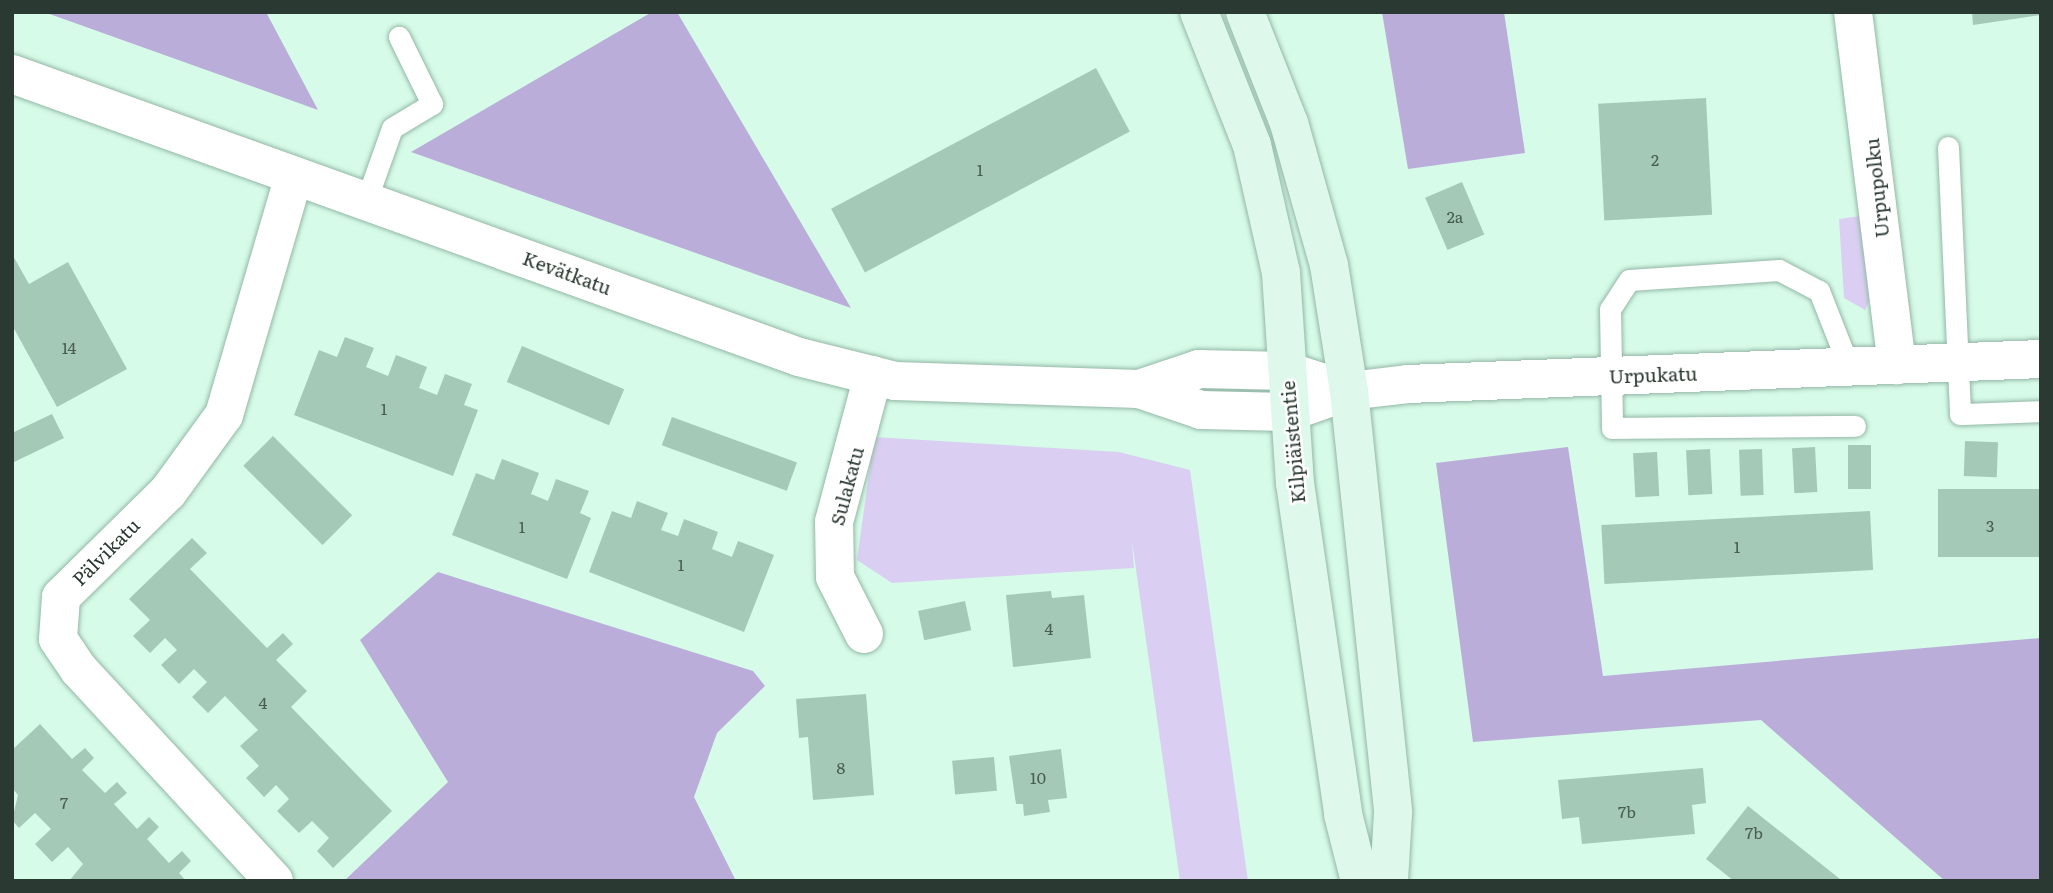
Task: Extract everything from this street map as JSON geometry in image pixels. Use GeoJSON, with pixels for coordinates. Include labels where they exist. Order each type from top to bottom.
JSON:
{"type":"FeatureCollection","features":[{"type":"Feature","properties":{"kind":"street","name":"Kilpiäistentie"},"geometry":{"type":"LineString","coordinates":[[1199,12],[1252,145],[1281,273],[1289,412],[1341,801],[1360,881]]}},
{"type":"Feature","properties":{"kind":"street"},"geometry":{"type":"LineString","coordinates":[[1245,12],[1289,123],[1329,265],[1349,391],[1393,813],[1389,881]]}},
{"type":"Feature","properties":{"kind":"street","name":"Urpupolku"},"geometry":{"type":"LineString","coordinates":[[1853,12],[1897,365]]}},
{"type":"Feature","properties":{"kind":"street","name":"Kevätkatu"},"geometry":{"type":"LineString","coordinates":[[12,74],[799,356],[873,375],[1024,390],[1139,389],[1199,369],[1287,371],[1349,391]]}},
{"type":"Feature","properties":{"kind":"street","name":"Pälvikatu"},"geometry":{"type":"LineString","coordinates":[[274,881],[79,670],[58,639],[61,597],[168,492],[223,415],[295,176]]}},
{"type":"Feature","properties":{"kind":"street","name":"Urpukatu"},"geometry":{"type":"LineString","coordinates":[[1349,391],[2041,359]]}},
{"type":"Feature","properties":{"kind":"street","name":"Sulakatu"},"geometry":{"type":"LineString","coordinates":[[864,634],[835,577],[834,522],[852,472],[873,375]]}},
{"type":"Feature","properties":{"kind":"street","name":"Kevätkatu"},"geometry":{"type":"LineString","coordinates":[[1139,389],[1201,410],[1289,412],[1349,391]]}},
{"type":"Feature","properties":{"kind":"lane"},"geometry":{"type":"LineString","coordinates":[[366,201],[391,128],[432,104],[399,37]]}},
{"type":"Feature","properties":{"kind":"lane"},"geometry":{"type":"LineString","coordinates":[[1948,147],[1960,414],[2041,411]]}},
{"type":"Feature","properties":{"kind":"lane"},"geometry":{"type":"LineString","coordinates":[[1849,367],[1819,291],[1779,270],[1629,280],[1610,309],[1607,377],[1612,428],[1855,426]]}},
{"type":"Feature","properties":{"kind":"shaded area"},"geometry":{"type":"Polygon","coordinates":[[[44,12],[266,12],[318,110],[44,12]]]}},
{"type":"Feature","properties":{"kind":"shaded area"},"geometry":{"type":"Polygon","coordinates":[[[652,12],[677,12],[851,308],[411,152],[652,12]]]}},
{"type":"Feature","properties":{"kind":"shaded area"},"geometry":{"type":"Polygon","coordinates":[[[1382,12],[1504,12],[1525,153],[1408,169],[1382,12]]]}},
{"type":"Feature","properties":{"kind":"shaded area"},"geometry":{"type":"Polygon","coordinates":[[[1867,215],[1873,292],[1865,310],[1844,298],[1839,219],[1867,215]]]}},
{"type":"Feature","properties":{"kind":"shaded area"},"geometry":{"type":"Polygon","coordinates":[[[874,437],[1119,452],[1190,470],[1248,881],[1180,881],[1132,541],[1134,568],[892,583],[857,560],[874,437]]]}},
{"type":"Feature","properties":{"kind":"shaded area"},"geometry":{"type":"Polygon","coordinates":[[[1568,447],[1603,676],[2041,638],[2041,881],[1945,881],[1761,720],[1473,742],[1436,463],[1568,447]]]}},
{"type":"Feature","properties":{"kind":"shaded area"},"geometry":{"type":"Polygon","coordinates":[[[438,572],[753,671],[765,686],[717,733],[694,797],[736,881],[345,880],[448,782],[360,640],[438,572]]]}},
{"type":"Feature","properties":{"kind":"building"},"geometry":{"type":"Polygon","coordinates":[[[1972,12],[2041,12],[2041,15],[1973,25],[1972,12]]]}},
{"type":"Feature","properties":{"kind":"building"},"geometry":{"type":"Polygon","coordinates":[[[1096,68],[1130,132],[865,272],[831,209],[1096,68]]]}},
{"type":"Feature","properties":{"kind":"building"},"geometry":{"type":"Polygon","coordinates":[[[1706,98],[1712,215],[1604,220],[1598,104],[1706,98]]]}},
{"type":"Feature","properties":{"kind":"building"},"geometry":{"type":"Polygon","coordinates":[[[1462,182],[1484,234],[1447,250],[1425,198],[1462,182]]]}},
{"type":"Feature","properties":{"kind":"building"},"geometry":{"type":"Polygon","coordinates":[[[12,254],[29,284],[68,262],[127,369],[57,407],[12,325],[12,254]]]}},
{"type":"Feature","properties":{"kind":"building"},"geometry":{"type":"Polygon","coordinates":[[[345,337],[374,348],[366,367],[388,376],[396,355],[427,367],[419,388],[437,395],[445,374],[472,384],[464,405],[478,410],[453,476],[294,415],[319,350],[337,357],[345,337]]]}},
{"type":"Feature","properties":{"kind":"building"},"geometry":{"type":"Polygon","coordinates":[[[522,346],[624,389],[609,425],[507,382],[522,346]]]}},
{"type":"Feature","properties":{"kind":"building"},"geometry":{"type":"Polygon","coordinates":[[[52,414],[64,438],[12,463],[12,433],[52,414]]]}},
{"type":"Feature","properties":{"kind":"building"},"geometry":{"type":"Polygon","coordinates":[[[672,417],[797,462],[787,491],[662,445],[672,417]]]}},
{"type":"Feature","properties":{"kind":"building"},"geometry":{"type":"Polygon","coordinates":[[[273,436],[352,515],[322,545],[243,466],[273,436]]]}},
{"type":"Feature","properties":{"kind":"building"},"geometry":{"type":"Polygon","coordinates":[[[1965,441],[1998,442],[1997,477],[1964,476],[1965,441]]]}},
{"type":"Feature","properties":{"kind":"building"},"geometry":{"type":"Polygon","coordinates":[[[1848,445],[1871,445],[1871,489],[1848,489],[1848,445]]]}},
{"type":"Feature","properties":{"kind":"building"},"geometry":{"type":"Polygon","coordinates":[[[1815,447],[1817,492],[1794,493],[1792,448],[1815,447]]]}},
{"type":"Feature","properties":{"kind":"building"},"geometry":{"type":"Polygon","coordinates":[[[1710,449],[1712,494],[1688,495],[1686,450],[1710,449]]]}},
{"type":"Feature","properties":{"kind":"building"},"geometry":{"type":"Polygon","coordinates":[[[1762,449],[1764,495],[1741,496],[1739,450],[1762,449]]]}},
{"type":"Feature","properties":{"kind":"building"},"geometry":{"type":"Polygon","coordinates":[[[1657,452],[1659,496],[1635,497],[1633,453],[1657,452]]]}},
{"type":"Feature","properties":{"kind":"building"},"geometry":{"type":"Polygon","coordinates":[[[502,459],[539,473],[531,494],[548,501],[556,479],[589,491],[580,513],[591,518],[567,579],[452,535],[476,473],[494,480],[502,459]]]}},
{"type":"Feature","properties":{"kind":"building"},"geometry":{"type":"Polygon","coordinates":[[[1938,489],[2041,489],[2041,557],[1938,557],[1938,489]]]}},
{"type":"Feature","properties":{"kind":"building"},"geometry":{"type":"Polygon","coordinates":[[[637,501],[668,513],[661,530],[678,536],[684,519],[718,532],[712,549],[732,557],[738,541],[774,555],[744,632],[589,572],[612,511],[631,518],[637,501]]]}},
{"type":"Feature","properties":{"kind":"building"},"geometry":{"type":"Polygon","coordinates":[[[1870,511],[1873,570],[1604,584],[1601,525],[1870,511]]]}},
{"type":"Feature","properties":{"kind":"building"},"geometry":{"type":"Polygon","coordinates":[[[192,538],[207,553],[190,569],[267,648],[283,633],[293,644],[276,660],[307,691],[291,707],[392,811],[333,868],[317,851],[329,838],[312,821],[299,833],[277,811],[289,799],[276,785],[264,797],[246,778],[259,766],[240,746],[258,730],[225,696],[208,713],[192,697],[207,682],[194,669],[179,684],[161,665],[177,650],[165,638],[150,653],[133,636],[150,620],[129,599],[192,538]]]}},
{"type":"Feature","properties":{"kind":"building"},"geometry":{"type":"Polygon","coordinates":[[[1051,591],[1052,598],[1084,595],[1091,658],[1013,667],[1006,595],[1051,591]]]}},
{"type":"Feature","properties":{"kind":"building"},"geometry":{"type":"Polygon","coordinates":[[[965,601],[971,630],[924,640],[918,611],[965,601]]]}},
{"type":"Feature","properties":{"kind":"building"},"geometry":{"type":"Polygon","coordinates":[[[866,694],[874,795],[813,800],[808,737],[799,738],[796,699],[866,694]]]}},
{"type":"Feature","properties":{"kind":"building"},"geometry":{"type":"Polygon","coordinates":[[[40,724],[72,759],[85,748],[94,758],[82,770],[105,793],[117,782],[127,793],[114,804],[137,829],[149,817],[159,827],[147,839],[169,863],[182,851],[191,861],[179,873],[186,881],[69,881],[83,864],[68,847],[52,862],[35,844],[51,829],[35,813],[19,828],[12,820],[18,795],[12,788],[12,750],[40,724]]]}},
{"type":"Feature","properties":{"kind":"building"},"geometry":{"type":"Polygon","coordinates":[[[1061,749],[1067,798],[1048,800],[1050,812],[1024,816],[1023,804],[1016,804],[1009,756],[1061,749]]]}},
{"type":"Feature","properties":{"kind":"building"},"geometry":{"type":"Polygon","coordinates":[[[994,757],[997,791],[955,795],[952,761],[994,757]]]}},
{"type":"Feature","properties":{"kind":"building"},"geometry":{"type":"Polygon","coordinates":[[[1703,768],[1706,803],[1692,805],[1695,834],[1582,844],[1579,817],[1562,819],[1558,780],[1703,768]]]}},
{"type":"Feature","properties":{"kind":"building"},"geometry":{"type":"Polygon","coordinates":[[[1748,806],[1840,879],[1839,881],[1734,881],[1706,859],[1748,806]]]}}]}
